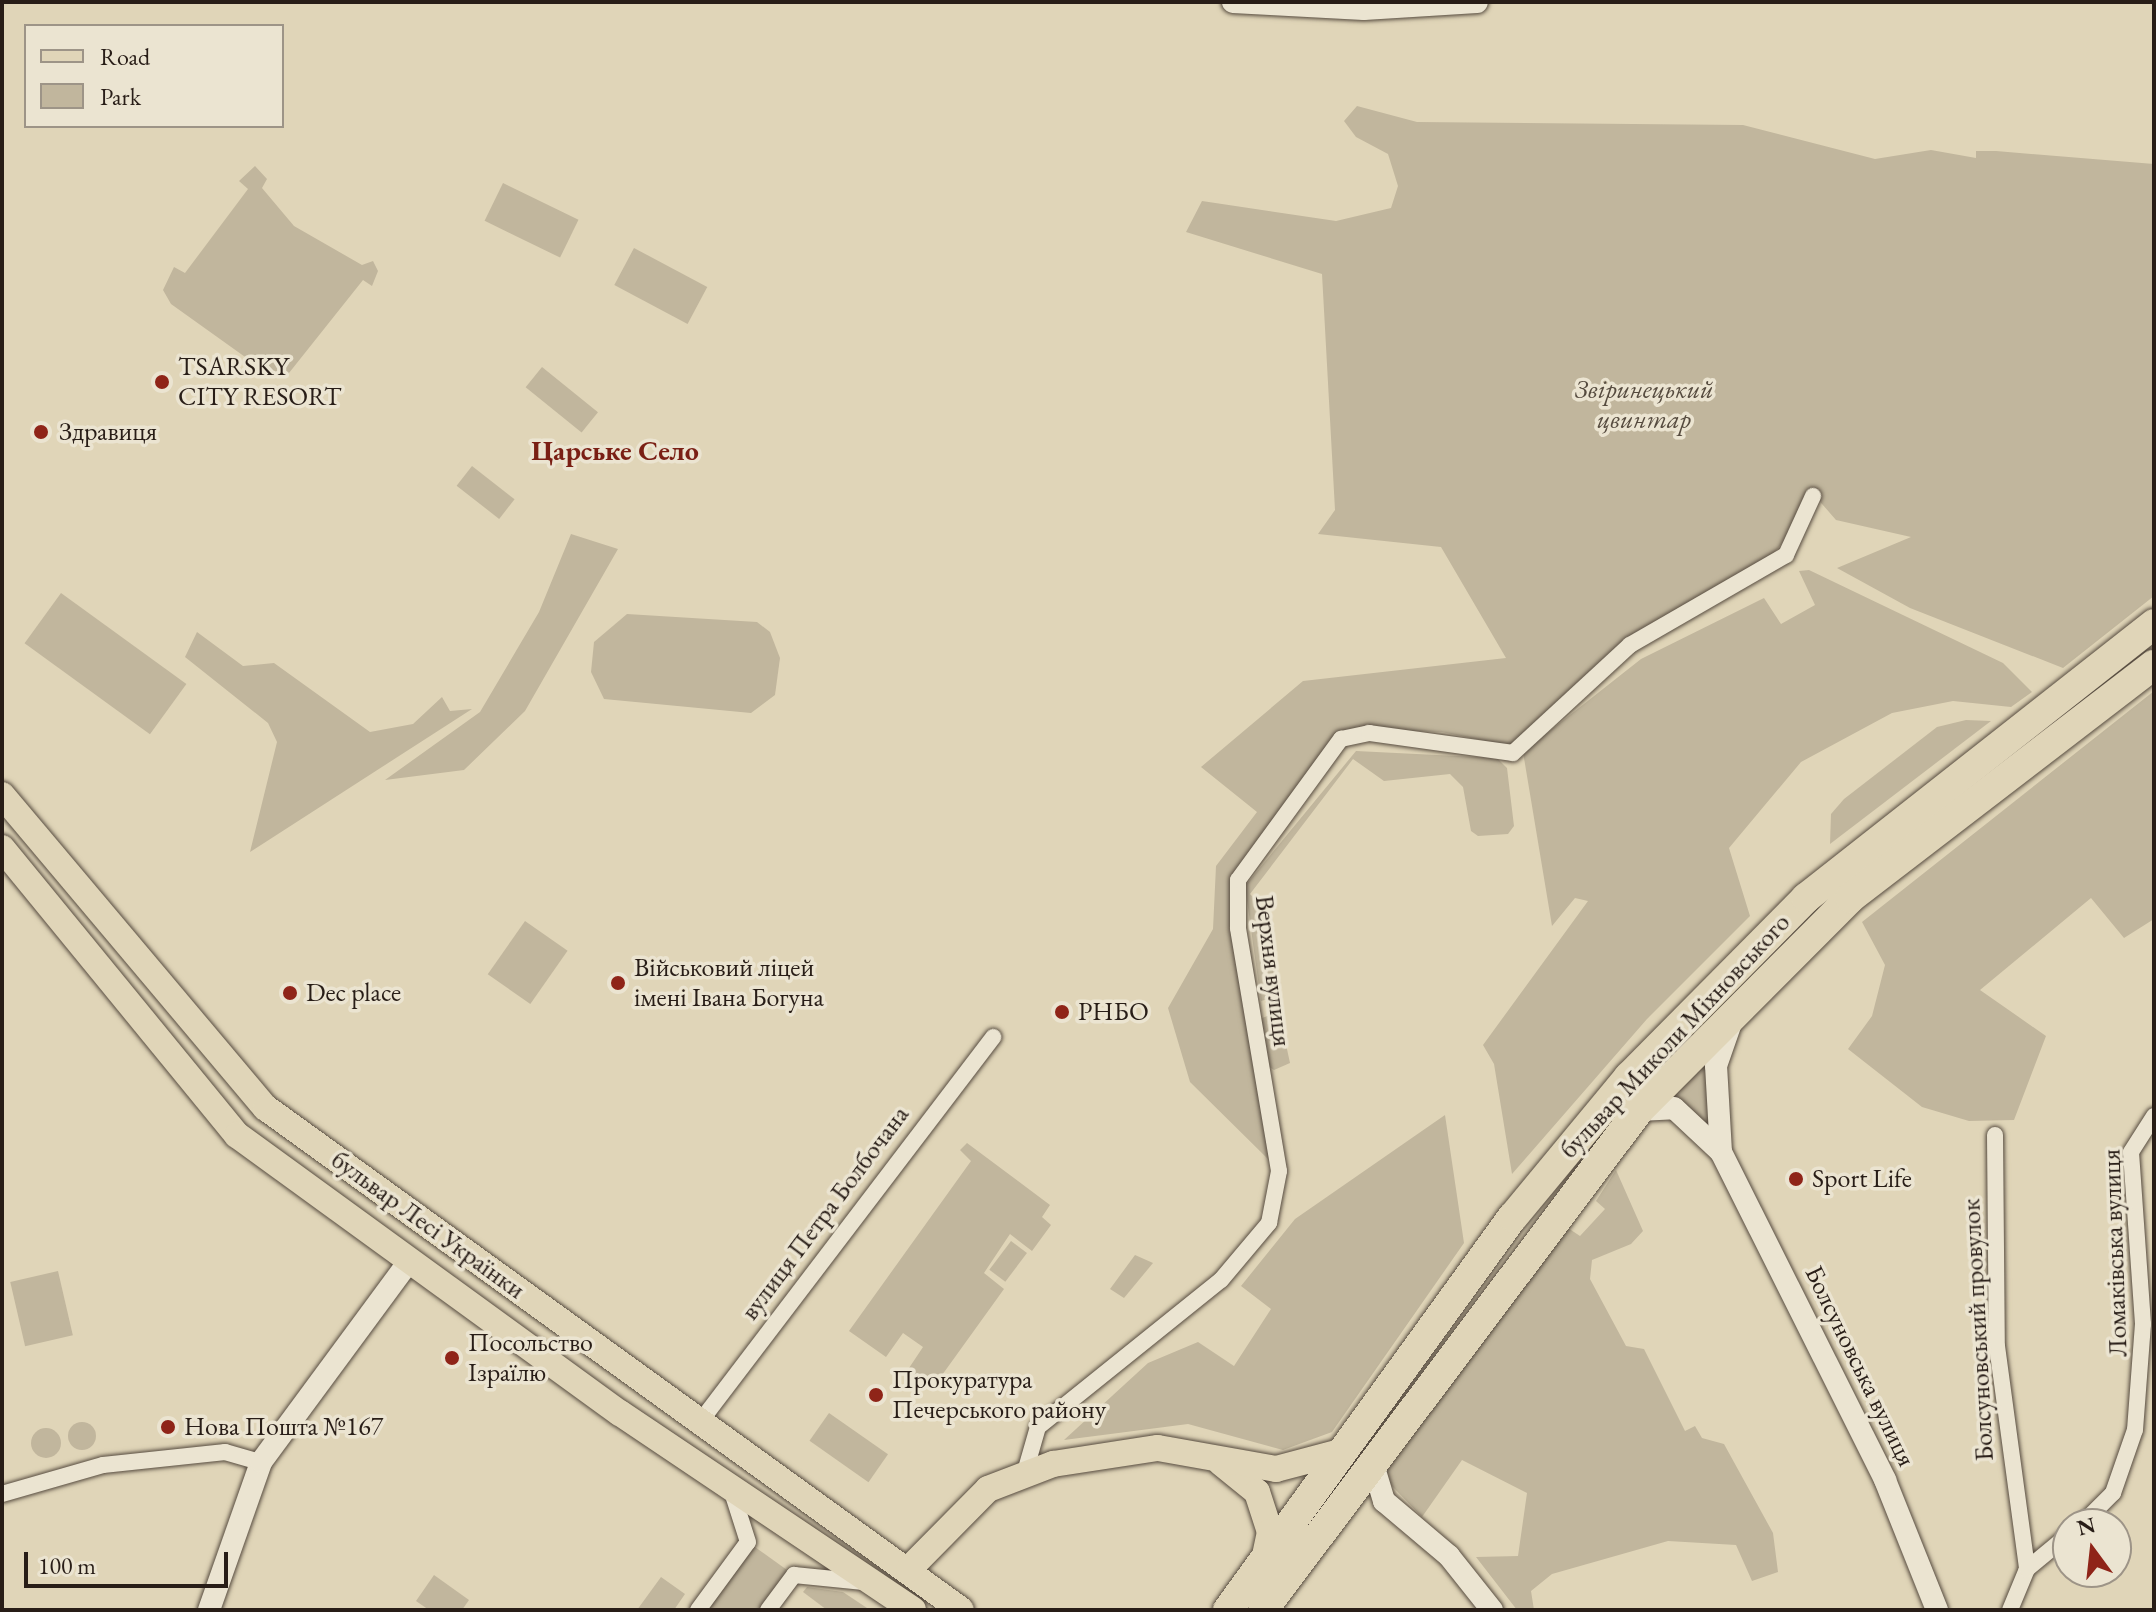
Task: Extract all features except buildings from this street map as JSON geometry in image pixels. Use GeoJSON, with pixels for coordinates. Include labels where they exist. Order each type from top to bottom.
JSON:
{"type":"FeatureCollection","features":[{"type":"Feature","properties":{"kind":"highway","name":"бульвар Миколи Міхновського"},"geometry":{"type":"LineString","coordinates":[[1263,1610],[1332,1515],[1358,1456],[1566,1149],[1716,986],[1865,847],[2154,624]]}},
{"type":"Feature","properties":{"kind":"highway","name":"бульвар Миколи Міхновського"},"geometry":{"type":"LineString","coordinates":[[1228,1610],[1264,1560],[1358,1456],[1639,1110],[1737,1007],[1877,875],[2154,665]]}},
{"type":"Feature","properties":{"kind":"main road","name":"бульвар Лесі Українки"},"geometry":{"type":"LineString","coordinates":[[2,795],[249,1094],[700,1422],[909,1569],[961,1610]]}},
{"type":"Feature","properties":{"kind":"main road","name":"бульвар Лесі Українки"},"geometry":{"type":"LineString","coordinates":[[2,848],[237,1135],[729,1487],[913,1610]]}},
{"type":"Feature","properties":{"kind":"main road"},"geometry":{"type":"LineString","coordinates":[[409,1261],[434,1228]]}},
{"type":"Feature","properties":{"kind":"main road"},"geometry":{"type":"LineString","coordinates":[[909,1569],[962,1509],[1025,1472],[1130,1449],[1286,1468],[1358,1456]]}},
{"type":"Feature","properties":{"kind":"main road"},"geometry":{"type":"LineString","coordinates":[[1218,1461],[1257,1492],[1270,1532],[1264,1560]]}},
{"type":"Feature","properties":{"kind":"street"},"geometry":{"type":"LineString","coordinates":[[1233,2],[1354,9],[1477,2]]}},
{"type":"Feature","properties":{"kind":"street","name":"Верхня вулиця"},"geometry":{"type":"LineString","coordinates":[[1025,1472],[1038,1427],[1221,1280],[1269,1223],[1279,1171],[1238,928],[1238,880],[1341,739],[1369,733],[1513,753],[1630,645],[1786,555],[1813,496]]}},
{"type":"Feature","properties":{"kind":"street","name":"Болсуновська вулиця"},"geometry":{"type":"LineString","coordinates":[[1721,1152],[1716,1066],[1737,1007]]}},
{"type":"Feature","properties":{"kind":"street","name":"вулиця Петра Болбочана"},"geometry":{"type":"LineString","coordinates":[[700,1422],[958,1073],[993,1037]]}},
{"type":"Feature","properties":{"kind":"street","name":"Болсуновська вулиця"},"geometry":{"type":"LineString","coordinates":[[1639,1110],[1674,1108],[1721,1152],[1891,1493],[1937,1610]]}},
{"type":"Feature","properties":{"kind":"street","name":"Ломаківська вулиця"},"geometry":{"type":"LineString","coordinates":[[2098,1508],[2113,1493],[2135,1430],[2143,1324],[2131,1152],[2154,1116]]}},
{"type":"Feature","properties":{"kind":"street","name":"Болсуновський провулок"},"geometry":{"type":"LineString","coordinates":[[1995,1135],[1997,1346],[2027,1569]]}},
{"type":"Feature","properties":{"kind":"street"},"geometry":{"type":"LineString","coordinates":[[209,1610],[261,1462],[409,1261]]}},
{"type":"Feature","properties":{"kind":"street"},"geometry":{"type":"LineString","coordinates":[[2,1494],[103,1465],[225,1452],[261,1462]]}},
{"type":"Feature","properties":{"kind":"street"},"geometry":{"type":"LineString","coordinates":[[1358,1456],[1394,1512],[1449,1556],[1492,1610]]}},
{"type":"Feature","properties":{"kind":"street"},"geometry":{"type":"LineString","coordinates":[[698,1610],[748,1542],[729,1487]]}},
{"type":"Feature","properties":{"kind":"street"},"geometry":{"type":"LineString","coordinates":[[1332,1515],[1361,1507],[1394,1512]]}},
{"type":"Feature","properties":{"kind":"street"},"geometry":{"type":"LineString","coordinates":[[2010,1610],[2027,1569],[2052,1548]]}},
{"type":"Feature","properties":{"kind":"street"},"geometry":{"type":"LineString","coordinates":[[768,1610],[794,1575],[876,1585]]}},
{"type":"Feature","properties":{"kind":"green space","name":"Звіринецький цвинтар"},"geometry":{"type":"Polygon","coordinates":[[[1357,106],[1417,122],[1743,125],[1875,159],[1931,150],[1976,158],[1976,151],[1996,151],[2154,164],[2154,596],[2063,668],[1910,608],[1837,568],[1911,537],[1836,520],[1809,489],[1796,527],[1772,555],[1631,635],[1509,746],[1442,732],[1355,729],[1232,880],[1270,1161],[1190,1082],[1168,1008],[1213,929],[1216,866],[1257,812],[1201,767],[1303,681],[1506,658],[1441,547],[1318,534],[1335,510],[1322,274],[1186,232],[1202,201],[1336,221],[1391,208],[1398,186],[1388,154],[1356,137],[1344,121],[1357,106]]]}},
{"type":"Feature","properties":{"kind":"green space"},"geometry":{"type":"Polygon","coordinates":[[[255,166],[267,179],[262,188],[294,226],[362,265],[373,261],[378,271],[372,286],[363,280],[285,378],[269,374],[171,304],[163,290],[174,267],[185,273],[248,189],[239,181],[255,166]]]}},
{"type":"Feature","properties":{"kind":"green space"},"geometry":{"type":"Polygon","coordinates":[[[503,183],[578,220],[560,258],[485,221],[503,183]]]}},
{"type":"Feature","properties":{"kind":"green space"},"geometry":{"type":"Polygon","coordinates":[[[634,248],[707,287],[688,324],[614,285],[634,248]]]}},
{"type":"Feature","properties":{"kind":"green space"},"geometry":{"type":"Polygon","coordinates":[[[542,367],[598,412],[582,433],[526,387],[542,367]]]}},
{"type":"Feature","properties":{"kind":"green space"},"geometry":{"type":"Polygon","coordinates":[[[472,466],[515,499],[499,519],[457,486],[472,466]]]}},
{"type":"Feature","properties":{"kind":"green space"},"geometry":{"type":"Polygon","coordinates":[[[571,534],[618,549],[525,711],[464,770],[385,780],[480,712],[539,612],[571,534]]]}},
{"type":"Feature","properties":{"kind":"green space"},"geometry":{"type":"Polygon","coordinates":[[[1809,570],[2003,663],[2032,692],[2011,707],[1953,701],[1892,713],[1801,762],[1729,848],[1750,916],[1647,1019],[1512,1174],[1494,1064],[1483,1045],[1588,901],[1575,898],[1552,926],[1523,752],[1641,659],[1764,598],[1781,624],[1815,605],[1799,571],[1809,570]]]}},
{"type":"Feature","properties":{"kind":"green space"},"geometry":{"type":"Polygon","coordinates":[[[61,593],[186,684],[150,734],[25,643],[61,593]]]}},
{"type":"Feature","properties":{"kind":"green space"},"geometry":{"type":"Polygon","coordinates":[[[627,614],[757,622],[770,632],[780,658],[775,695],[751,713],[604,699],[591,672],[594,642],[627,614]]]}},
{"type":"Feature","properties":{"kind":"green space"},"geometry":{"type":"Polygon","coordinates":[[[197,632],[243,666],[274,663],[370,732],[413,724],[442,697],[450,711],[472,709],[250,852],[277,742],[268,723],[185,657],[197,632]]]}},
{"type":"Feature","properties":{"kind":"green space"},"geometry":{"type":"Polygon","coordinates":[[[2154,691],[2154,919],[2124,938],[2091,898],[1980,990],[2046,1036],[2014,1120],[1969,1121],[1922,1107],[1848,1049],[1872,1016],[1885,965],[1862,922],[2154,691]]]}},
{"type":"Feature","properties":{"kind":"green space"},"geometry":{"type":"Polygon","coordinates":[[[1966,720],[1991,721],[1830,844],[1831,814],[1844,799],[1937,727],[1966,720]]]}},
{"type":"Feature","properties":{"kind":"green space"},"geometry":{"type":"Polygon","coordinates":[[[1356,751],[1497,758],[1507,768],[1514,826],[1508,834],[1478,836],[1471,831],[1463,787],[1450,774],[1384,781],[1353,759],[1250,894],[1272,918],[1280,996],[1261,1001],[1245,886],[1356,751]]]}},
{"type":"Feature","properties":{"kind":"green space"},"geometry":{"type":"Polygon","coordinates":[[[525,921],[568,951],[530,1004],[488,974],[525,921]]]}},
{"type":"Feature","properties":{"kind":"green space"},"geometry":{"type":"Polygon","coordinates":[[[1279,1012],[1290,1063],[1274,1070],[1265,1064],[1259,1019],[1279,1012]]]}},
{"type":"Feature","properties":{"kind":"green space"},"geometry":{"type":"Polygon","coordinates":[[[1705,1061],[1712,1131],[1673,1096],[1705,1061]]]}},
{"type":"Feature","properties":{"kind":"green space"},"geometry":{"type":"Polygon","coordinates":[[[1445,1115],[1464,1243],[1332,1432],[1283,1450],[1188,1424],[1064,1440],[1148,1363],[1198,1342],[1234,1366],[1271,1309],[1241,1286],[1295,1219],[1445,1115]]]}},
{"type":"Feature","properties":{"kind":"green space"},"geometry":{"type":"Polygon","coordinates":[[[967,1143],[1050,1205],[1042,1217],[1051,1225],[1032,1251],[1010,1234],[984,1273],[1004,1289],[932,1389],[907,1371],[923,1347],[903,1333],[886,1357],[849,1331],[971,1161],[960,1150],[967,1143]]]}},
{"type":"Feature","properties":{"kind":"green space"},"geometry":{"type":"Polygon","coordinates":[[[1616,1170],[1643,1231],[1631,1244],[1592,1260],[1590,1279],[1626,1346],[1644,1349],[1685,1431],[1695,1426],[1702,1438],[1724,1444],[1773,1533],[1778,1572],[1752,1581],[1736,1545],[1668,1541],[1552,1574],[1531,1591],[1534,1610],[1517,1610],[1476,1557],[1518,1556],[1527,1493],[1462,1460],[1422,1517],[1391,1485],[1385,1468],[1565,1226],[1580,1236],[1605,1209],[1596,1201],[1616,1170]]]}},
{"type":"Feature","properties":{"kind":"green space"},"geometry":{"type":"Polygon","coordinates":[[[1011,1241],[1027,1253],[1005,1282],[989,1270],[1011,1241]]]}},
{"type":"Feature","properties":{"kind":"green space"},"geometry":{"type":"Polygon","coordinates":[[[1135,1255],[1153,1263],[1124,1298],[1110,1289],[1135,1255]]]}},
{"type":"Feature","properties":{"kind":"green space"},"geometry":{"type":"Polygon","coordinates":[[[58,1271],[73,1335],[25,1346],[10,1282],[58,1271]]]}},
{"type":"Feature","properties":{"kind":"green space"},"geometry":{"type":"Polygon","coordinates":[[[829,1413],[888,1454],[868,1482],[809,1441],[829,1413]]]}},
{"type":"Feature","properties":{"kind":"green space"},"geometry":{"type":"Polygon","coordinates":[[[82,1422],[92,1426],[96,1436],[92,1446],[82,1450],[72,1446],[68,1436],[72,1426],[82,1422]]]}},
{"type":"Feature","properties":{"kind":"green space"},"geometry":{"type":"Polygon","coordinates":[[[46,1428],[57,1432],[61,1443],[57,1454],[46,1458],[35,1454],[31,1443],[35,1432],[46,1428]]]}},
{"type":"Feature","properties":{"kind":"green space"},"geometry":{"type":"Polygon","coordinates":[[[748,1542],[794,1575],[768,1610],[698,1610],[748,1542]]]}},
{"type":"Feature","properties":{"kind":"green space"},"geometry":{"type":"Polygon","coordinates":[[[434,1575],[469,1600],[462,1610],[429,1610],[416,1601],[434,1575]]]}},
{"type":"Feature","properties":{"kind":"green space"},"geometry":{"type":"Polygon","coordinates":[[[661,1577],[685,1594],[674,1610],[637,1610],[661,1577]]]}},
{"type":"Feature","properties":{"kind":"green space"},"geometry":{"type":"Polygon","coordinates":[[[807,1587],[843,1592],[870,1610],[827,1610],[803,1592],[807,1587]]]}},
{"type":"Feature","properties":{"kind":"place","name":"TSARSKY CITY RESORT"},"geometry":{"type":"Point","coordinates":[162,382]}},
{"type":"Feature","properties":{"kind":"place","name":"Здравиця"},"geometry":{"type":"Point","coordinates":[41,432]}},
{"type":"Feature","properties":{"kind":"place","name":"Військовий ліцей імені Івана Богуна"},"geometry":{"type":"Point","coordinates":[618,983]}},
{"type":"Feature","properties":{"kind":"place","name":"Dec place"},"geometry":{"type":"Point","coordinates":[290,993]}},
{"type":"Feature","properties":{"kind":"place","name":"РНБО"},"geometry":{"type":"Point","coordinates":[1062,1012]}},
{"type":"Feature","properties":{"kind":"place","name":"Sport Life"},"geometry":{"type":"Point","coordinates":[1796,1179]}},
{"type":"Feature","properties":{"kind":"place","name":"Посольство Ізраїлю"},"geometry":{"type":"Point","coordinates":[452,1358]}},
{"type":"Feature","properties":{"kind":"place","name":"Прокуратура Печерського району"},"geometry":{"type":"Point","coordinates":[876,1395]}},
{"type":"Feature","properties":{"kind":"place","name":"Нова Пошта №167"},"geometry":{"type":"Point","coordinates":[168,1427]}},
{"type":"Feature","properties":{"kind":"district","name":"Царське Село"},"geometry":{"type":"Point","coordinates":[615,450]}}]}
